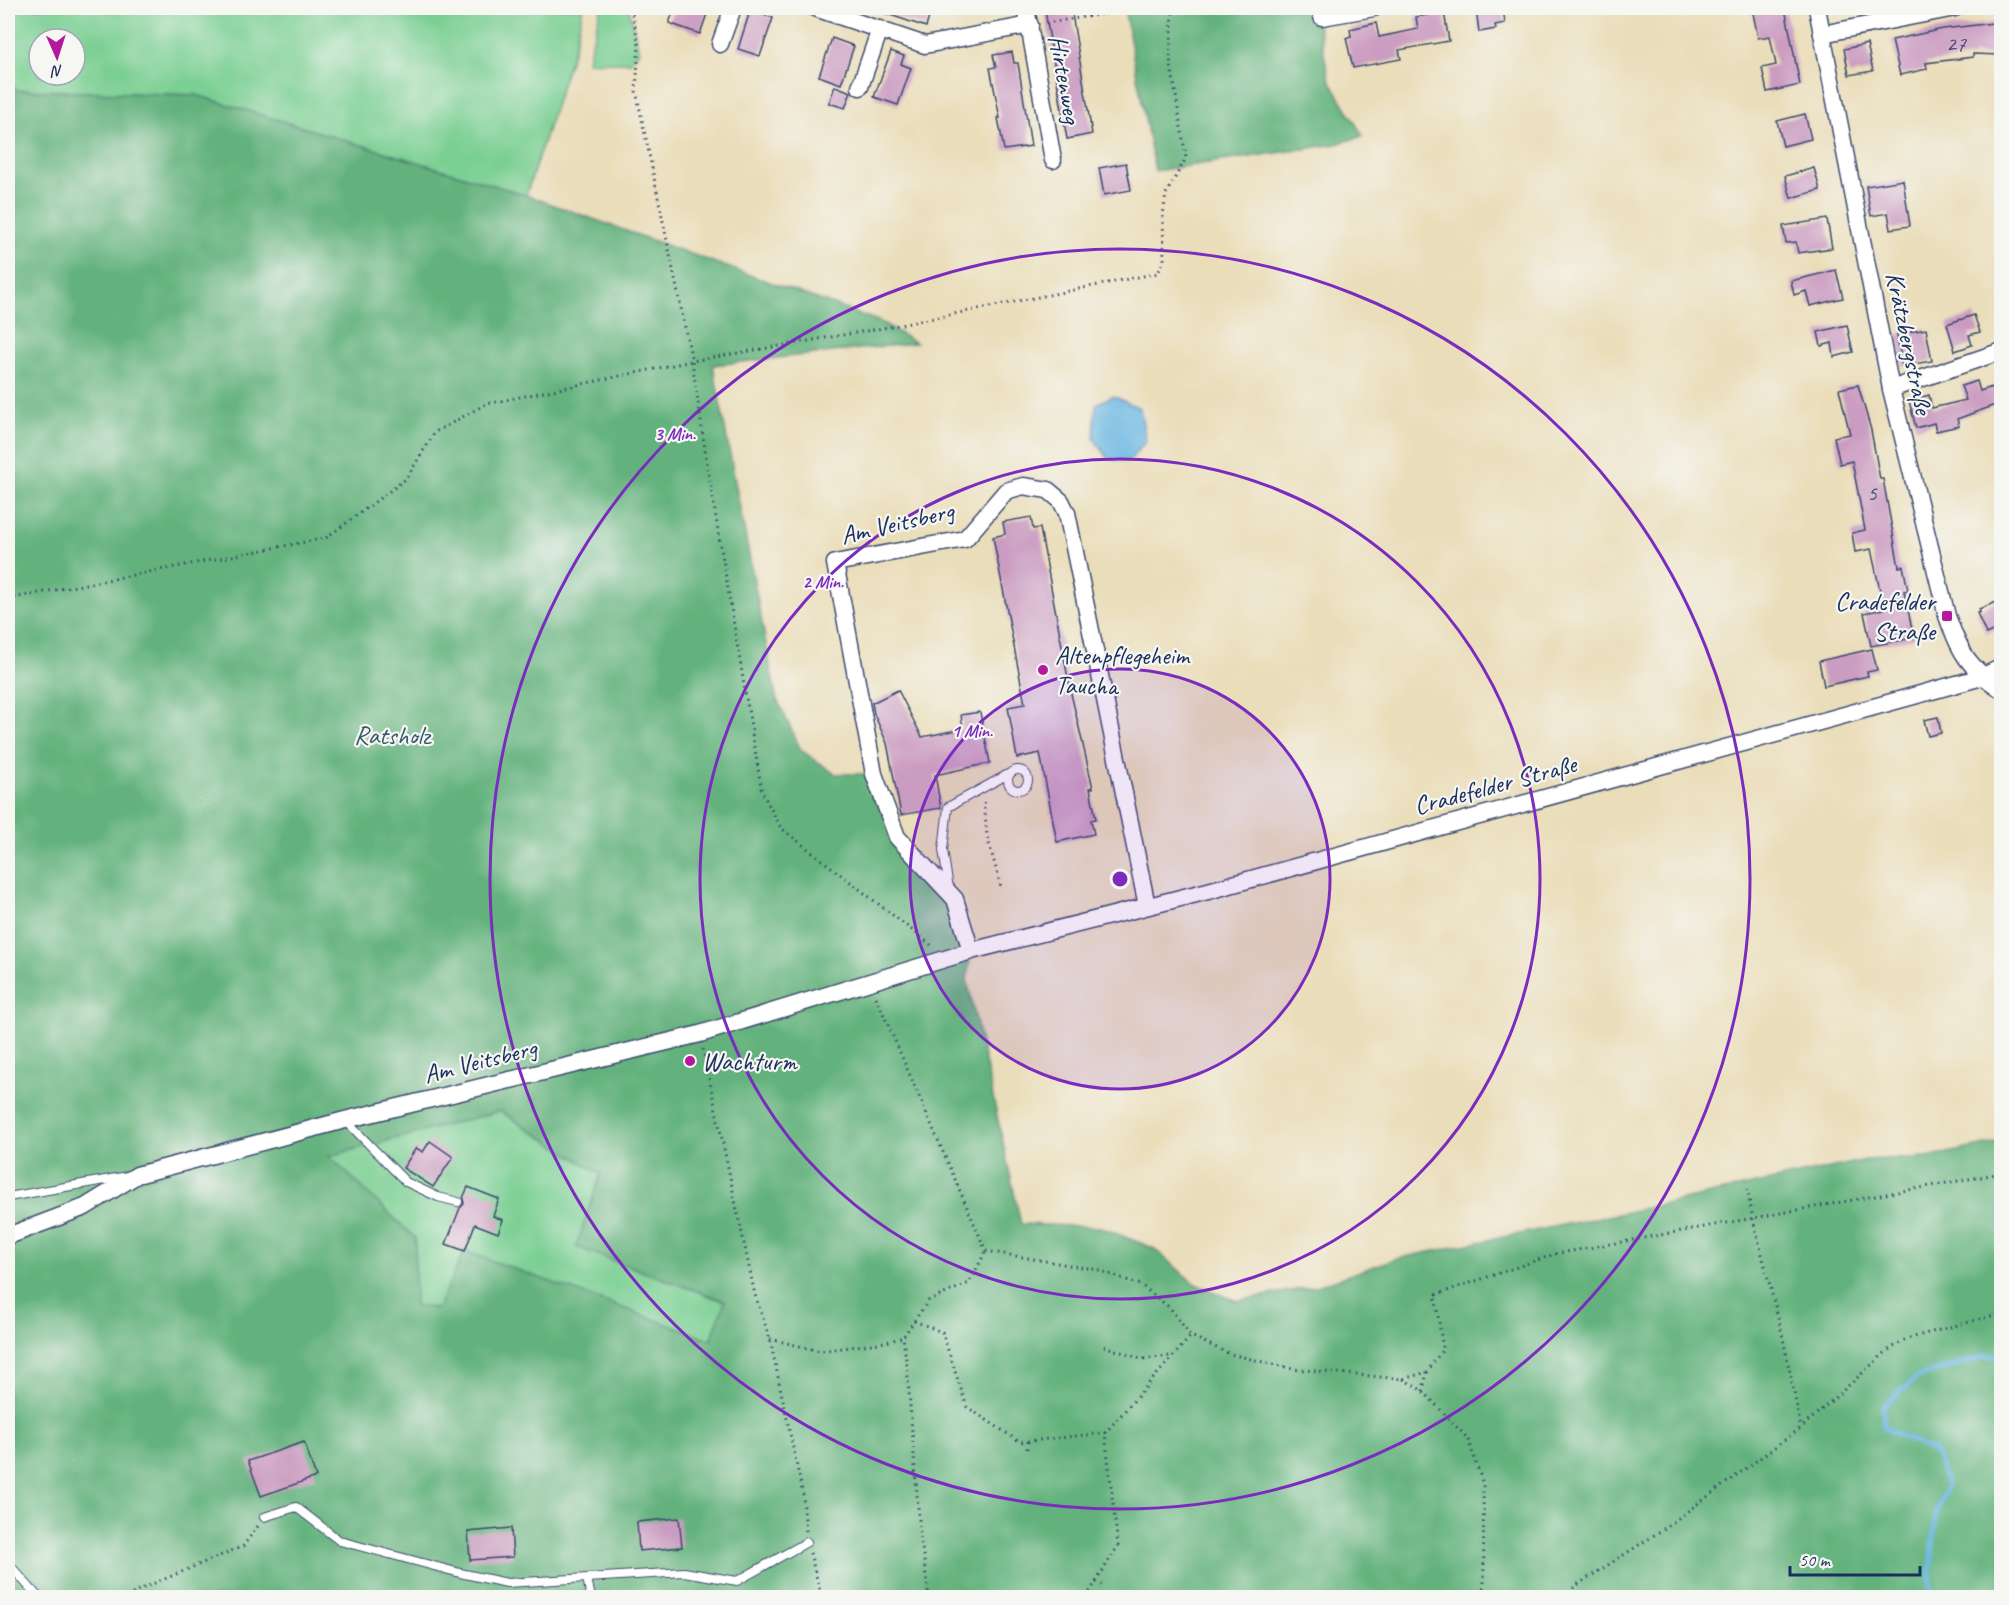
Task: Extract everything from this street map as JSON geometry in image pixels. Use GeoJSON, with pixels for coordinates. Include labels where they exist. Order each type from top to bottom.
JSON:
{"type":"FeatureCollection","features":[{"type":"Feature","properties":{"kind":"street"},"geometry":{"type":"LineString","coordinates":[[720,44],[733,8]]}},
{"type":"Feature","properties":{"kind":"street"},"geometry":{"type":"LineString","coordinates":[[815,8],[925,45],[1030,25]]}},
{"type":"Feature","properties":{"kind":"street","name":"Hirtenweg"},"geometry":{"type":"LineString","coordinates":[[1026,8],[1053,160]]}},
{"type":"Feature","properties":{"kind":"street"},"geometry":{"type":"LineString","coordinates":[[1320,8],[1322,17],[1374,8]]}},
{"type":"Feature","properties":{"kind":"street","name":"Krätzbergstraße"},"geometry":{"type":"LineString","coordinates":[[1816,8],[1891,389],[1947,616],[1958,646],[1970,663],[1982,677],[2001,690]]}},
{"type":"Feature","properties":{"kind":"street"},"geometry":{"type":"LineString","coordinates":[[1822,34],[1955,8]]}},
{"type":"Feature","properties":{"kind":"street"},"geometry":{"type":"LineString","coordinates":[[860,87],[880,29]]}},
{"type":"Feature","properties":{"kind":"street"},"geometry":{"type":"LineString","coordinates":[[1891,389],[2001,351]]}},
{"type":"Feature","properties":{"kind":"street","name":"Am Veitsberg"},"geometry":{"type":"LineString","coordinates":[[971,951],[955,899],[897,837],[874,774],[835,563],[965,539],[1006,491],[1023,486],[1048,490],[1061,501],[1067,513],[1147,906]]}},
{"type":"Feature","properties":{"kind":"street","name":"Cradefelder Straße"},"geometry":{"type":"LineString","coordinates":[[1208,891],[1982,677],[2001,667]]}},
{"type":"Feature","properties":{"kind":"street","name":"Am Veitsberg"},"geometry":{"type":"LineString","coordinates":[[8,1236],[86,1207],[137,1175],[345,1120],[700,1034],[946,958],[1208,891]]}},
{"type":"Feature","properties":{"kind":"lane"},"geometry":{"type":"LineString","coordinates":[[950,892],[943,850],[948,807],[1012,772]]}},
{"type":"Feature","properties":{"kind":"lane"},"geometry":{"type":"LineString","coordinates":[[345,1120],[406,1182],[438,1197],[458,1203]]}},
{"type":"Feature","properties":{"kind":"lane"},"geometry":{"type":"LineString","coordinates":[[8,1197],[137,1175]]}},
{"type":"Feature","properties":{"kind":"lane"},"geometry":{"type":"LineString","coordinates":[[264,1517],[296,1507],[340,1541],[507,1583],[684,1572],[737,1581],[807,1542]]}},
{"type":"Feature","properties":{"kind":"lane"},"geometry":{"type":"LineString","coordinates":[[8,1563],[39,1598]]}},
{"type":"Feature","properties":{"kind":"lane"},"geometry":{"type":"LineString","coordinates":[[587,1578],[591,1598]]}},
{"type":"Feature","properties":{"kind":"path"},"geometry":{"type":"LineString","coordinates":[[631,8],[639,45],[636,91],[692,361],[762,792],[781,828],[946,958]]}},
{"type":"Feature","properties":{"kind":"path"},"geometry":{"type":"LineString","coordinates":[[1030,25],[1144,8]]}},
{"type":"Feature","properties":{"kind":"path"},"geometry":{"type":"LineString","coordinates":[[8,599],[326,538],[406,479],[435,432],[486,404],[692,361],[889,327],[1158,273],[1164,260],[1163,216],[1166,194],[1186,158],[1170,59],[1173,8]]}},
{"type":"Feature","properties":{"kind":"path"},"geometry":{"type":"LineString","coordinates":[[982,788],[987,836],[1001,887]]}},
{"type":"Feature","properties":{"kind":"path"},"geometry":{"type":"LineString","coordinates":[[869,982],[986,1251]]}},
{"type":"Feature","properties":{"kind":"path"},"geometry":{"type":"LineString","coordinates":[[700,1034],[755,1295],[770,1339],[803,1495],[807,1542],[822,1598]]}},
{"type":"Feature","properties":{"kind":"path"},"geometry":{"type":"LineString","coordinates":[[1423,1391],[1427,1372],[1443,1349],[1435,1295],[1555,1254],[2001,1173]]}},
{"type":"Feature","properties":{"kind":"path"},"geometry":{"type":"LineString","coordinates":[[1747,1189],[1752,1218],[1782,1333],[1801,1428]]}},
{"type":"Feature","properties":{"kind":"path"},"geometry":{"type":"LineString","coordinates":[[770,1339],[820,1351],[886,1342],[903,1337],[928,1301],[969,1283],[986,1251]]}},
{"type":"Feature","properties":{"kind":"path"},"geometry":{"type":"LineString","coordinates":[[986,1251],[1098,1270],[1141,1285],[1170,1308],[1191,1336],[1230,1354],[1293,1370],[1403,1379],[1427,1372]]}},
{"type":"Feature","properties":{"kind":"path"},"geometry":{"type":"LineString","coordinates":[[1566,1598],[1574,1587],[1662,1530],[1801,1428],[1887,1352],[1906,1339],[2001,1313]]}},
{"type":"Feature","properties":{"kind":"path"},"geometry":{"type":"LineString","coordinates":[[914,1321],[942,1332],[967,1407],[1020,1442],[1106,1433],[1191,1336]]}},
{"type":"Feature","properties":{"kind":"path"},"geometry":{"type":"LineString","coordinates":[[903,1337],[920,1532],[929,1598]]}},
{"type":"Feature","properties":{"kind":"path"},"geometry":{"type":"LineString","coordinates":[[1104,1346],[1141,1359],[1173,1356]]}},
{"type":"Feature","properties":{"kind":"path"},"geometry":{"type":"LineString","coordinates":[[1403,1379],[1423,1391],[1468,1439],[1483,1484],[1484,1586],[1481,1598]]}},
{"type":"Feature","properties":{"kind":"path"},"geometry":{"type":"LineString","coordinates":[[1089,1598],[1089,1593],[1118,1546],[1106,1433]]}},
{"type":"Feature","properties":{"kind":"path"},"geometry":{"type":"LineString","coordinates":[[1027,1449],[1028,1441]]}},
{"type":"Feature","properties":{"kind":"path"},"geometry":{"type":"LineString","coordinates":[[129,1598],[136,1591],[243,1545],[264,1517]]}},
{"type":"Feature","properties":{"kind":"path"},"geometry":{"type":"LineString","coordinates":[[1096,1582],[1102,1585]]}},
{"type":"Feature","properties":{"kind":"green space"},"geometry":{"type":"Polygon","coordinates":[[[8,8],[583,8],[574,48],[526,195],[196,95],[16,90],[8,81],[8,8]]]}},
{"type":"Feature","properties":{"kind":"green space"},"geometry":{"type":"Polygon","coordinates":[[[601,8],[629,8],[639,51],[631,62],[587,62],[601,8]]]}},
{"type":"Feature","properties":{"kind":"green space"},"geometry":{"type":"Polygon","coordinates":[[[1124,8],[1315,8],[1329,79],[1363,136],[1336,144],[1155,171],[1124,8]]]}},
{"type":"Feature","properties":{"kind":"green space","name":"Ratsholz"},"geometry":{"type":"Polygon","coordinates":[[[8,81],[16,90],[196,95],[526,195],[881,322],[916,343],[713,365],[776,697],[801,750],[835,774],[874,774],[897,837],[955,899],[971,951],[967,980],[1021,1224],[1100,1227],[1153,1248],[1195,1284],[1237,1301],[1317,1286],[1395,1259],[1642,1209],[1866,1160],[1928,1157],[2001,1142],[2001,1597],[8,1597],[8,81]],[[500,1111],[329,1156],[415,1238],[415,1305],[437,1309],[465,1251],[711,1340],[725,1301],[576,1247],[601,1174],[500,1111]]]}},
{"type":"Feature","properties":{"kind":"green space"},"geometry":{"type":"Polygon","coordinates":[[[500,1111],[601,1174],[577,1247],[726,1302],[711,1341],[465,1251],[437,1310],[414,1305],[415,1238],[329,1156],[500,1111]]]}},
{"type":"Feature","properties":{"kind":"water"},"geometry":{"type":"Polygon","coordinates":[[[1113,396],[1140,408],[1146,441],[1129,461],[1109,459],[1094,439],[1096,404],[1113,396]]]}},
{"type":"Feature","properties":{"kind":"building"},"geometry":{"type":"Polygon","coordinates":[[[675,8],[709,8],[700,34],[669,23],[675,8]]]}},
{"type":"Feature","properties":{"kind":"building"},"geometry":{"type":"Polygon","coordinates":[[[875,8],[932,8],[926,27],[875,10],[875,8]]]}},
{"type":"Feature","properties":{"kind":"building"},"geometry":{"type":"Polygon","coordinates":[[[1071,8],[1092,134],[1067,139],[1045,11],[1071,8]]]}},
{"type":"Feature","properties":{"kind":"building"},"geometry":{"type":"Polygon","coordinates":[[[1476,8],[1503,8],[1505,23],[1495,25],[1496,29],[1479,32],[1476,8]]]}},
{"type":"Feature","properties":{"kind":"building"},"geometry":{"type":"Polygon","coordinates":[[[1752,8],[1785,8],[1800,85],[1767,92],[1762,68],[1776,65],[1770,36],[1758,38],[1752,8]]]}},
{"type":"Feature","properties":{"kind":"building"},"geometry":{"type":"Polygon","coordinates":[[[750,11],[773,18],[760,56],[738,49],[750,11]]]}},
{"type":"Feature","properties":{"kind":"building"},"geometry":{"type":"Polygon","coordinates":[[[1444,12],[1449,41],[1399,50],[1401,59],[1353,68],[1346,38],[1351,36],[1350,29],[1376,23],[1379,37],[1418,29],[1416,17],[1444,12]]]}},
{"type":"Feature","properties":{"kind":"building"},"geometry":{"type":"Polygon","coordinates":[[[2001,23],[2001,55],[1973,54],[1973,57],[1926,63],[1927,69],[1900,75],[1892,40],[1943,29],[2001,23]]]}},
{"type":"Feature","properties":{"kind":"building"},"geometry":{"type":"Polygon","coordinates":[[[832,38],[854,46],[841,84],[819,76],[832,38]]]}},
{"type":"Feature","properties":{"kind":"building"},"geometry":{"type":"Polygon","coordinates":[[[1867,44],[1873,71],[1849,75],[1844,49],[1867,44]]]}},
{"type":"Feature","properties":{"kind":"building"},"geometry":{"type":"Polygon","coordinates":[[[891,51],[904,56],[901,64],[911,68],[898,105],[874,97],[891,51]]]}},
{"type":"Feature","properties":{"kind":"building"},"geometry":{"type":"Polygon","coordinates":[[[1012,52],[1014,63],[1018,63],[1031,146],[1004,150],[990,68],[996,67],[993,55],[1012,52]]]}},
{"type":"Feature","properties":{"kind":"building"},"geometry":{"type":"Polygon","coordinates":[[[835,86],[851,92],[845,108],[829,103],[835,86]]]}},
{"type":"Feature","properties":{"kind":"building"},"geometry":{"type":"Polygon","coordinates":[[[1805,114],[1811,139],[1783,146],[1777,121],[1805,114]]]}},
{"type":"Feature","properties":{"kind":"building"},"geometry":{"type":"Polygon","coordinates":[[[1126,163],[1131,190],[1104,195],[1099,168],[1126,163]]]}},
{"type":"Feature","properties":{"kind":"building"},"geometry":{"type":"Polygon","coordinates":[[[1814,168],[1820,190],[1791,198],[1785,176],[1814,168]]]}},
{"type":"Feature","properties":{"kind":"building"},"geometry":{"type":"Polygon","coordinates":[[[1903,180],[1910,226],[1891,229],[1888,213],[1871,216],[1866,186],[1903,180]]]}},
{"type":"Feature","properties":{"kind":"building"},"geometry":{"type":"Polygon","coordinates":[[[1827,219],[1832,248],[1798,253],[1796,242],[1786,243],[1783,226],[1827,219]]]}},
{"type":"Feature","properties":{"kind":"building"},"geometry":{"type":"Polygon","coordinates":[[[1836,270],[1843,298],[1810,306],[1806,291],[1794,295],[1791,281],[1836,270]]]}},
{"type":"Feature","properties":{"kind":"building"},"geometry":{"type":"Polygon","coordinates":[[[1974,315],[1980,332],[1969,335],[1972,345],[1955,351],[1947,324],[1974,315]]]}},
{"type":"Feature","properties":{"kind":"building"},"geometry":{"type":"Polygon","coordinates":[[[1847,325],[1853,352],[1834,357],[1832,343],[1821,346],[1818,332],[1847,325]]]}},
{"type":"Feature","properties":{"kind":"building"},"geometry":{"type":"Polygon","coordinates":[[[1926,329],[1932,361],[1902,366],[1897,334],[1926,329]]]}},
{"type":"Feature","properties":{"kind":"building"},"geometry":{"type":"Polygon","coordinates":[[[1977,381],[1980,391],[1992,387],[1998,404],[1957,419],[1959,426],[1936,431],[1934,423],[1916,428],[1909,401],[1929,395],[1932,408],[1966,400],[1961,386],[1977,381]]]}},
{"type":"Feature","properties":{"kind":"building"},"geometry":{"type":"Polygon","coordinates":[[[1858,385],[1871,430],[1880,479],[1883,479],[1899,567],[1903,566],[1908,590],[1904,591],[1914,638],[1871,646],[1864,613],[1884,609],[1871,549],[1855,552],[1852,533],[1865,530],[1852,461],[1840,464],[1834,437],[1850,434],[1839,389],[1858,385]]]}},
{"type":"Feature","properties":{"kind":"building","name":"Altenpflegeheim Taucha"},"geometry":{"type":"Polygon","coordinates":[[[1031,517],[1033,529],[1040,528],[1070,689],[1093,788],[1090,788],[1096,819],[1091,820],[1094,834],[1057,842],[1040,753],[1017,758],[1008,707],[1025,704],[993,537],[1005,534],[1003,522],[1031,517]]]}},
{"type":"Feature","properties":{"kind":"building"},"geometry":{"type":"Polygon","coordinates":[[[2001,600],[2001,627],[1986,634],[1977,613],[1980,612],[1979,609],[2001,600]]]}},
{"type":"Feature","properties":{"kind":"building"},"geometry":{"type":"Polygon","coordinates":[[[1872,649],[1877,670],[1867,672],[1868,676],[1824,686],[1819,661],[1872,649]]]}},
{"type":"Feature","properties":{"kind":"building"},"geometry":{"type":"Polygon","coordinates":[[[898,690],[922,737],[963,729],[961,715],[980,712],[990,763],[935,775],[941,808],[901,815],[887,743],[874,714],[872,703],[898,690]]]}},
{"type":"Feature","properties":{"kind":"building"},"geometry":{"type":"Polygon","coordinates":[[[1938,717],[1941,733],[1928,736],[1924,720],[1938,717]]]}},
{"type":"Feature","properties":{"kind":"building"},"geometry":{"type":"Polygon","coordinates":[[[430,1141],[453,1157],[433,1187],[403,1168],[416,1148],[423,1152],[430,1141]]]}},
{"type":"Feature","properties":{"kind":"building"},"geometry":{"type":"Polygon","coordinates":[[[468,1187],[499,1199],[493,1216],[503,1220],[498,1233],[475,1224],[465,1251],[446,1244],[460,1208],[464,1204],[463,1198],[468,1187]]]}},
{"type":"Feature","properties":{"kind":"building"},"geometry":{"type":"Polygon","coordinates":[[[304,1442],[316,1477],[261,1496],[248,1461],[304,1442]]]}},
{"type":"Feature","properties":{"kind":"building"},"geometry":{"type":"Polygon","coordinates":[[[679,1518],[682,1547],[639,1551],[637,1522],[679,1518]]]}},
{"type":"Feature","properties":{"kind":"building"},"geometry":{"type":"Polygon","coordinates":[[[511,1528],[513,1557],[470,1560],[468,1532],[511,1528]]]}},
{"type":"Feature","properties":{"kind":"waterway"},"geometry":{"type":"LineString","coordinates":[[1936,1598],[1929,1587],[1936,1514],[1947,1485],[1935,1452],[1884,1428],[1883,1406],[1917,1377],[1986,1356],[2002,1355]]}},
{"type":"Feature","properties":{"kind":"place","name":"Cradefelder Straße"},"geometry":{"type":"Point","coordinates":[1947,616]}},
{"type":"Feature","properties":{"kind":"place","name":"Altenpflegeheim Taucha"},"geometry":{"type":"Point","coordinates":[1043,670]}},
{"type":"Feature","properties":{"kind":"place","name":"Wachturm"},"geometry":{"type":"Point","coordinates":[690,1061]}}]}
